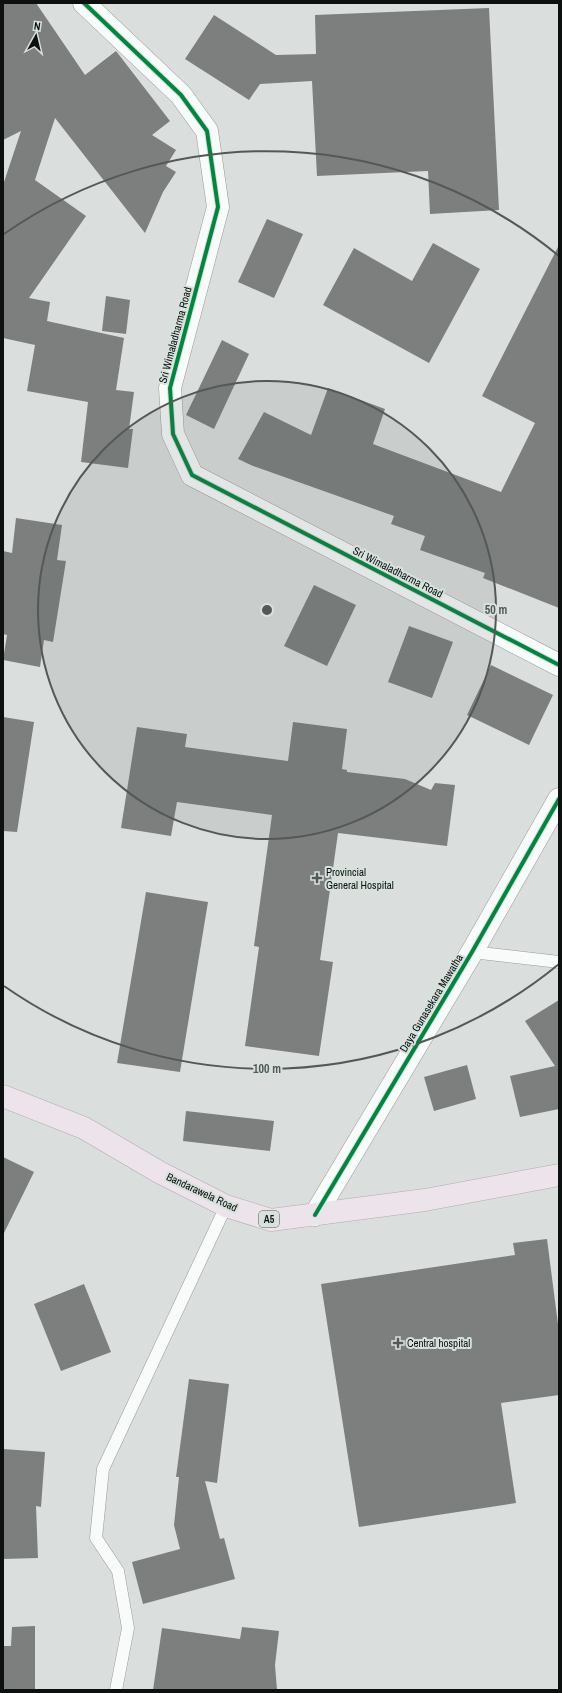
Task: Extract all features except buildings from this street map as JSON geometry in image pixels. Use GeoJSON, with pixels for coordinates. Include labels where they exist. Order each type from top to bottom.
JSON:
{"type":"FeatureCollection","features":[{"type":"Feature","properties":{"kind":"highway","name":"Bandarawela Road"},"geometry":{"type":"LineString","coordinates":[[3,1096],[84,1128],[159,1172],[226,1206],[271,1220],[425,1200],[559,1175]]}},
{"type":"Feature","properties":{"kind":"street","name":"Sri Wimaladharma Road"},"geometry":{"type":"LineString","coordinates":[[84,3],[181,95],[207,131],[218,207],[170,388],[173,434],[192,475],[559,665]]}},
{"type":"Feature","properties":{"kind":"street","name":"Daya Gunasekara Mawatha"},"geometry":{"type":"LineString","coordinates":[[316,1215],[472,952],[559,799]]}},
{"type":"Feature","properties":{"kind":"lane"},"geometry":{"type":"LineString","coordinates":[[472,952],[559,962]]}},
{"type":"Feature","properties":{"kind":"lane"},"geometry":{"type":"LineString","coordinates":[[116,1690],[128,1628],[118,1570],[96,1538],[103,1469],[226,1206]]}},
{"type":"Feature","properties":{"kind":"cycle path"},"geometry":{"type":"LineString","coordinates":[[84,3],[181,95],[207,131],[218,207],[170,388],[173,434],[192,475],[559,665]]}},
{"type":"Feature","properties":{"kind":"cycle path"},"geometry":{"type":"LineString","coordinates":[[315,1215],[472,952],[559,799]]}},
{"type":"Feature","properties":{"kind":"place","name":"Provincial General Hospital"},"geometry":{"type":"Point","coordinates":[317,878]}},
{"type":"Feature","properties":{"kind":"place","name":"Central hospital"},"geometry":{"type":"Point","coordinates":[398,1343]}}]}
